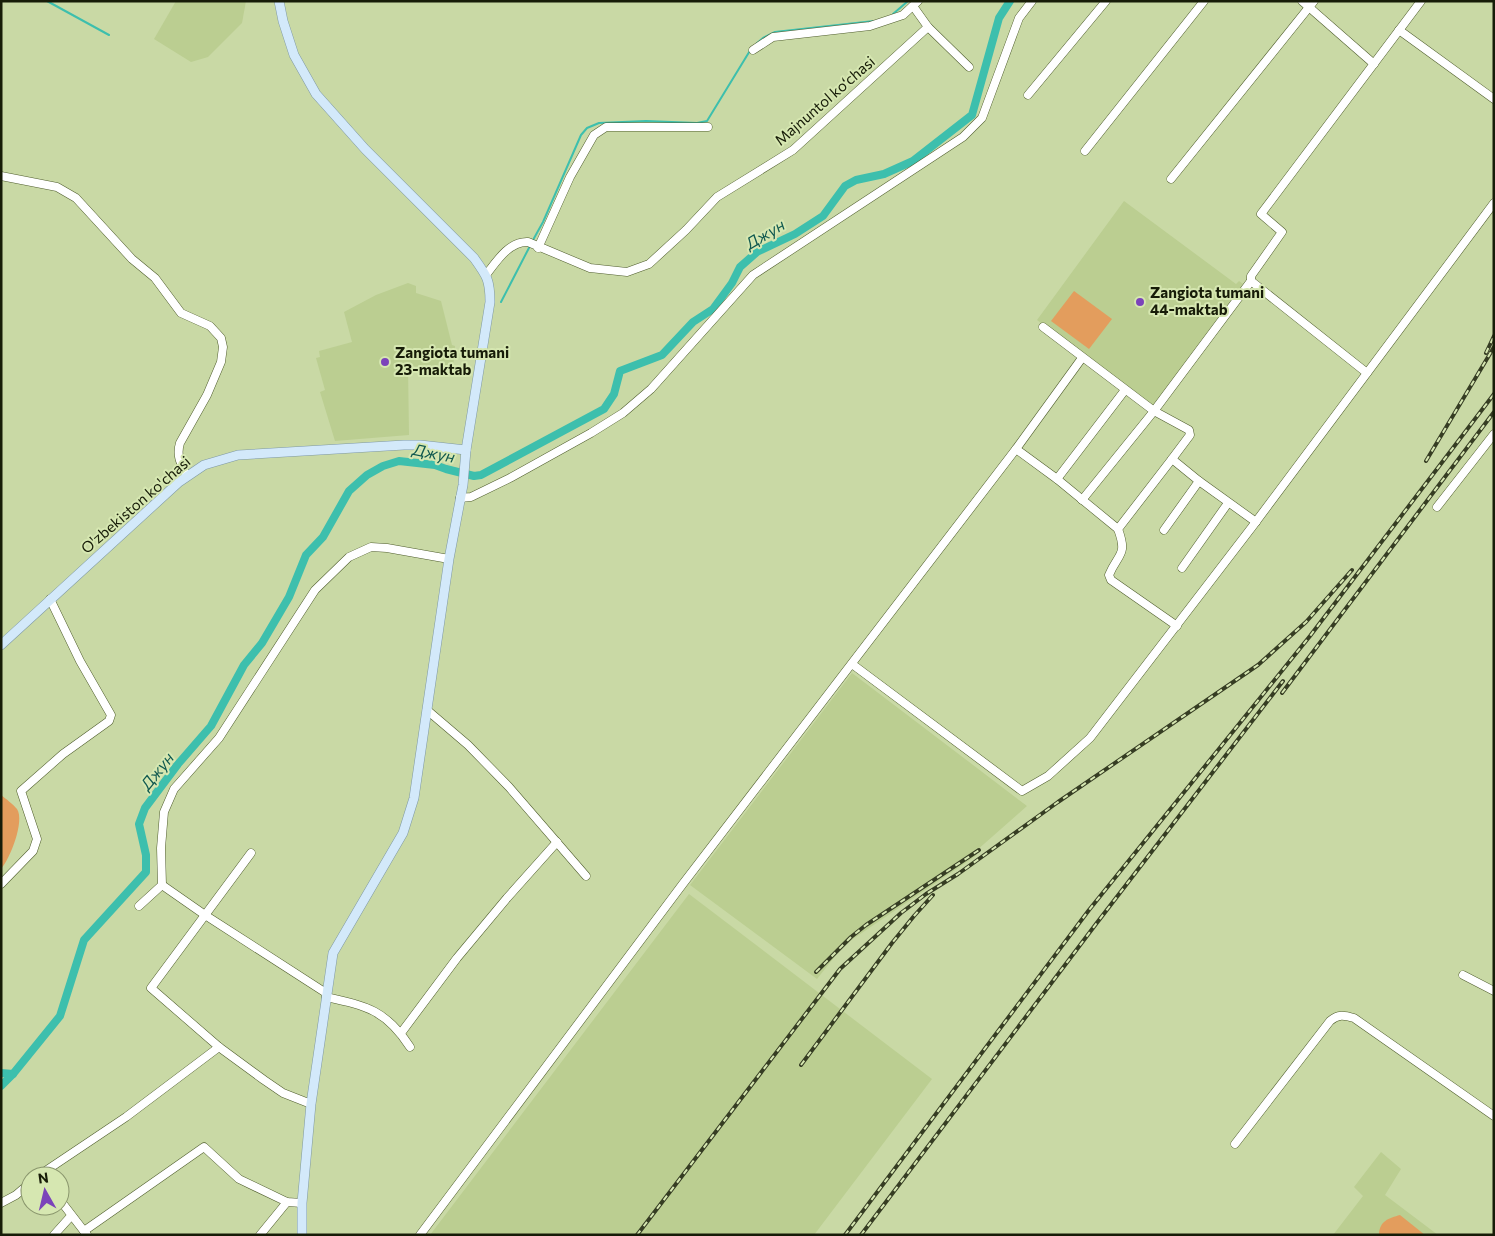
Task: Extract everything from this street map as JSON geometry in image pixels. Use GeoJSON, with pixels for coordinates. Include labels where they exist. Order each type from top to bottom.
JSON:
{"type":"FeatureCollection","features":[{"type":"Feature","properties":{"kind":"main road"},"geometry":{"type":"LineString","coordinates":[[279,1],[294,55],[316,94],[365,149],[474,258],[486,275],[490,285],[489,317],[466,450],[414,798],[403,833],[333,953],[311,1104],[302,1203],[302,1235]]}},
{"type":"Feature","properties":{"kind":"main road","name":"O'zbekiston ko'chasi"},"geometry":{"type":"LineString","coordinates":[[1,645],[187,476],[204,465],[238,455],[404,445],[466,450]]}},
{"type":"Feature","properties":{"kind":"street"},"geometry":{"type":"LineString","coordinates":[[460,498],[471,497],[510,478],[623,413],[651,389],[753,275],[964,137],[982,118],[1019,18],[1032,1]]}},
{"type":"Feature","properties":{"kind":"street"},"geometry":{"type":"LineString","coordinates":[[1028,95],[1106,1]]}},
{"type":"Feature","properties":{"kind":"street"},"geometry":{"type":"LineString","coordinates":[[1085,152],[1204,1]]}},
{"type":"Feature","properties":{"kind":"street"},"geometry":{"type":"LineString","coordinates":[[1302,1],[1312,4],[1374,64]]}},
{"type":"Feature","properties":{"kind":"street"},"geometry":{"type":"LineString","coordinates":[[1082,500],[1154,411],[1251,282],[1251,276],[1282,232],[1262,214],[1421,1]]}},
{"type":"Feature","properties":{"kind":"street"},"geometry":{"type":"LineString","coordinates":[[753,50],[773,37],[870,26],[903,15],[916,4],[928,27],[970,67]]}},
{"type":"Feature","properties":{"kind":"street"},"geometry":{"type":"LineString","coordinates":[[1171,179],[1312,4]]}},
{"type":"Feature","properties":{"kind":"street","name":"Majnuntol ko‘chasi"},"geometry":{"type":"LineString","coordinates":[[533,245],[590,268],[627,272],[650,264],[717,197],[793,150],[928,27]]}},
{"type":"Feature","properties":{"kind":"street"},"geometry":{"type":"LineString","coordinates":[[1399,30],[1494,99]]}},
{"type":"Feature","properties":{"kind":"street"},"geometry":{"type":"LineString","coordinates":[[486,275],[502,254],[522,242],[533,245],[594,134],[606,127],[708,127]]}},
{"type":"Feature","properties":{"kind":"street"},"geometry":{"type":"LineString","coordinates":[[1,176],[57,187],[76,198],[132,259],[155,278],[181,313],[210,326],[221,338],[223,347],[221,362],[207,395],[178,450],[179,461],[187,476]]}},
{"type":"Feature","properties":{"kind":"street"},"geometry":{"type":"LineString","coordinates":[[852,664],[1022,791],[1048,776],[1090,738],[1256,522],[1494,203]]}},
{"type":"Feature","properties":{"kind":"street"},"geometry":{"type":"LineString","coordinates":[[1251,282],[1367,373]]}},
{"type":"Feature","properties":{"kind":"street"},"geometry":{"type":"LineString","coordinates":[[1043,327],[1154,411],[1191,432],[1118,528]]}},
{"type":"Feature","properties":{"kind":"street"},"geometry":{"type":"LineString","coordinates":[[420,1235],[676,893],[1016,448],[1082,358]]}},
{"type":"Feature","properties":{"kind":"street"},"geometry":{"type":"LineString","coordinates":[[1057,479],[1125,390]]}},
{"type":"Feature","properties":{"kind":"street"},"geometry":{"type":"LineString","coordinates":[[1437,507],[1494,434]]}},
{"type":"Feature","properties":{"kind":"street"},"geometry":{"type":"LineString","coordinates":[[1016,448],[1118,528],[1123,548],[1118,561],[1109,575],[1111,580],[1177,626]]}},
{"type":"Feature","properties":{"kind":"street"},"geometry":{"type":"LineString","coordinates":[[1172,459],[1256,522]]}},
{"type":"Feature","properties":{"kind":"street"},"geometry":{"type":"LineString","coordinates":[[1164,530],[1199,481]]}},
{"type":"Feature","properties":{"kind":"street"},"geometry":{"type":"LineString","coordinates":[[1182,568],[1228,502]]}},
{"type":"Feature","properties":{"kind":"street"},"geometry":{"type":"LineString","coordinates":[[140,906],[162,885],[160,848],[164,812],[174,789],[219,738],[315,590],[349,557],[371,547],[387,548],[449,560]]}},
{"type":"Feature","properties":{"kind":"street"},"geometry":{"type":"LineString","coordinates":[[1,884],[33,851],[37,839],[22,791],[63,754],[109,721],[111,715],[80,661],[50,599]]}},
{"type":"Feature","properties":{"kind":"street"},"geometry":{"type":"LineString","coordinates":[[427,710],[468,744],[509,787],[586,876]]}},
{"type":"Feature","properties":{"kind":"street"},"geometry":{"type":"LineString","coordinates":[[401,1033],[457,958],[557,842]]}},
{"type":"Feature","properties":{"kind":"street"},"geometry":{"type":"LineString","coordinates":[[251,853],[151,988],[219,1047],[284,1093],[311,1104]]}},
{"type":"Feature","properties":{"kind":"street"},"geometry":{"type":"LineString","coordinates":[[162,885],[326,995],[370,1008],[383,1016],[401,1033],[410,1047]]}},
{"type":"Feature","properties":{"kind":"street"},"geometry":{"type":"LineString","coordinates":[[1463,975],[1494,991]]}},
{"type":"Feature","properties":{"kind":"street"},"geometry":{"type":"LineString","coordinates":[[1235,1144],[1330,1021],[1344,1015],[1354,1018],[1494,1116]]}},
{"type":"Feature","properties":{"kind":"street"},"geometry":{"type":"LineString","coordinates":[[54,1166],[126,1117],[219,1047]]}},
{"type":"Feature","properties":{"kind":"street"},"geometry":{"type":"LineString","coordinates":[[70,1213],[85,1233],[204,1147],[238,1179],[287,1202],[302,1203]]}},
{"type":"Feature","properties":{"kind":"street"},"geometry":{"type":"LineString","coordinates":[[1,1203],[20,1192]]}},
{"type":"Feature","properties":{"kind":"street"},"geometry":{"type":"LineString","coordinates":[[260,1235],[287,1202]]}},
{"type":"Feature","properties":{"kind":"street"},"geometry":{"type":"LineString","coordinates":[[54,1235],[72,1216]]}},
{"type":"Feature","properties":{"kind":"shaded area"},"geometry":{"type":"Polygon","coordinates":[[[176,1],[246,1],[242,23],[208,57],[191,62],[154,39],[176,1]]]}},
{"type":"Feature","properties":{"kind":"shaded area","name":"Zangiota tumani 44-maktab"},"geometry":{"type":"Polygon","coordinates":[[[1124,201],[1236,284],[1239,281],[1243,284],[1153,405],[1037,320],[1124,201]]]}},
{"type":"Feature","properties":{"kind":"shaded area","name":"Zangiota tumani 23-maktab"},"geometry":{"type":"Polygon","coordinates":[[[408,283],[416,286],[416,293],[441,301],[452,345],[455,346],[453,369],[408,366],[409,435],[335,441],[320,392],[325,390],[316,358],[320,357],[319,351],[352,342],[344,312],[376,295],[408,283]]]}},
{"type":"Feature","properties":{"kind":"shaded area"},"geometry":{"type":"Polygon","coordinates":[[[1074,291],[1112,319],[1089,349],[1051,321],[1074,291]]]}},
{"type":"Feature","properties":{"kind":"shaded area"},"geometry":{"type":"Polygon","coordinates":[[[852,673],[1027,806],[976,851],[977,855],[844,945],[817,979],[690,885],[852,673]]]}},
{"type":"Feature","properties":{"kind":"shaded area"},"geometry":{"type":"Polygon","coordinates":[[[1,795],[17,809],[19,822],[12,849],[1,869],[1,795]]]}},
{"type":"Feature","properties":{"kind":"shaded area"},"geometry":{"type":"Polygon","coordinates":[[[689,894],[932,1079],[814,1235],[430,1235],[689,894]]]}},
{"type":"Feature","properties":{"kind":"shaded area"},"geometry":{"type":"Polygon","coordinates":[[[1381,1152],[1401,1169],[1385,1195],[1438,1235],[1333,1235],[1363,1196],[1354,1187],[1381,1152]]]}},
{"type":"Feature","properties":{"kind":"shaded area"},"geometry":{"type":"Polygon","coordinates":[[[1400,1215],[1425,1235],[1379,1235],[1379,1230],[1383,1223],[1400,1215]]]}},
{"type":"Feature","properties":{"kind":"waterway"},"geometry":{"type":"LineString","coordinates":[[47,1],[109,35]]}},
{"type":"Feature","properties":{"kind":"waterway"},"geometry":{"type":"LineString","coordinates":[[893,14],[908,1]]}},
{"type":"Feature","properties":{"kind":"waterway","name":"Джун"},"geometry":{"type":"LineString","coordinates":[[1,1086],[60,1016],[84,940],[146,872],[146,855],[139,824],[145,808],[178,764],[211,726],[244,665],[262,643],[289,597],[306,555],[323,537],[349,491],[367,475],[383,466],[399,461],[435,465],[474,476],[481,475],[604,409],[614,394],[620,371],[662,355],[693,322],[713,309],[732,283],[740,267],[757,252],[795,234],[823,216],[845,186],[856,180],[884,174],[913,161],[972,115],[999,18],[1010,1]]}},
{"type":"Feature","properties":{"kind":"waterway"},"geometry":{"type":"LineString","coordinates":[[756,44],[775,32],[874,21]]}},
{"type":"Feature","properties":{"kind":"waterway"},"geometry":{"type":"LineString","coordinates":[[533,240],[543,222],[581,135],[587,128],[599,123],[646,121],[697,123],[707,121],[751,49]]}},
{"type":"Feature","properties":{"kind":"waterway"},"geometry":{"type":"LineString","coordinates":[[501,302],[531,244]]}},
{"type":"Feature","properties":{"kind":"waterway"},"geometry":{"type":"LineString","coordinates":[[1,1073],[13,1074]]}},
{"type":"Feature","properties":{"kind":"railway"},"geometry":{"type":"LineString","coordinates":[[1486,353],[1494,336]]}},
{"type":"Feature","properties":{"kind":"railway"},"geometry":{"type":"LineString","coordinates":[[1426,461],[1494,347]]}},
{"type":"Feature","properties":{"kind":"railway"},"geometry":{"type":"LineString","coordinates":[[845,1235],[1089,910],[1310,636],[1494,394]]}},
{"type":"Feature","properties":{"kind":"railway"},"geometry":{"type":"LineString","coordinates":[[1282,693],[1494,412]]}},
{"type":"Feature","properties":{"kind":"railway"},"geometry":{"type":"LineString","coordinates":[[637,1235],[840,969],[901,913],[926,894],[958,874],[1058,802],[1258,665],[1306,622],[1352,570]]}},
{"type":"Feature","properties":{"kind":"railway"},"geometry":{"type":"LineString","coordinates":[[861,1235],[1096,924],[1283,681]]}},
{"type":"Feature","properties":{"kind":"railway"},"geometry":{"type":"LineString","coordinates":[[816,972],[851,937],[866,925],[979,850]]}},
{"type":"Feature","properties":{"kind":"railway"},"geometry":{"type":"LineString","coordinates":[[801,1065],[892,943],[933,895]]}},
{"type":"Feature","properties":{"kind":"place","name":"Zangiota tumani 44-maktab"},"geometry":{"type":"Point","coordinates":[1140,302]}},
{"type":"Feature","properties":{"kind":"place","name":"Zangiota tumani 23-maktab"},"geometry":{"type":"Point","coordinates":[385,362]}}]}
